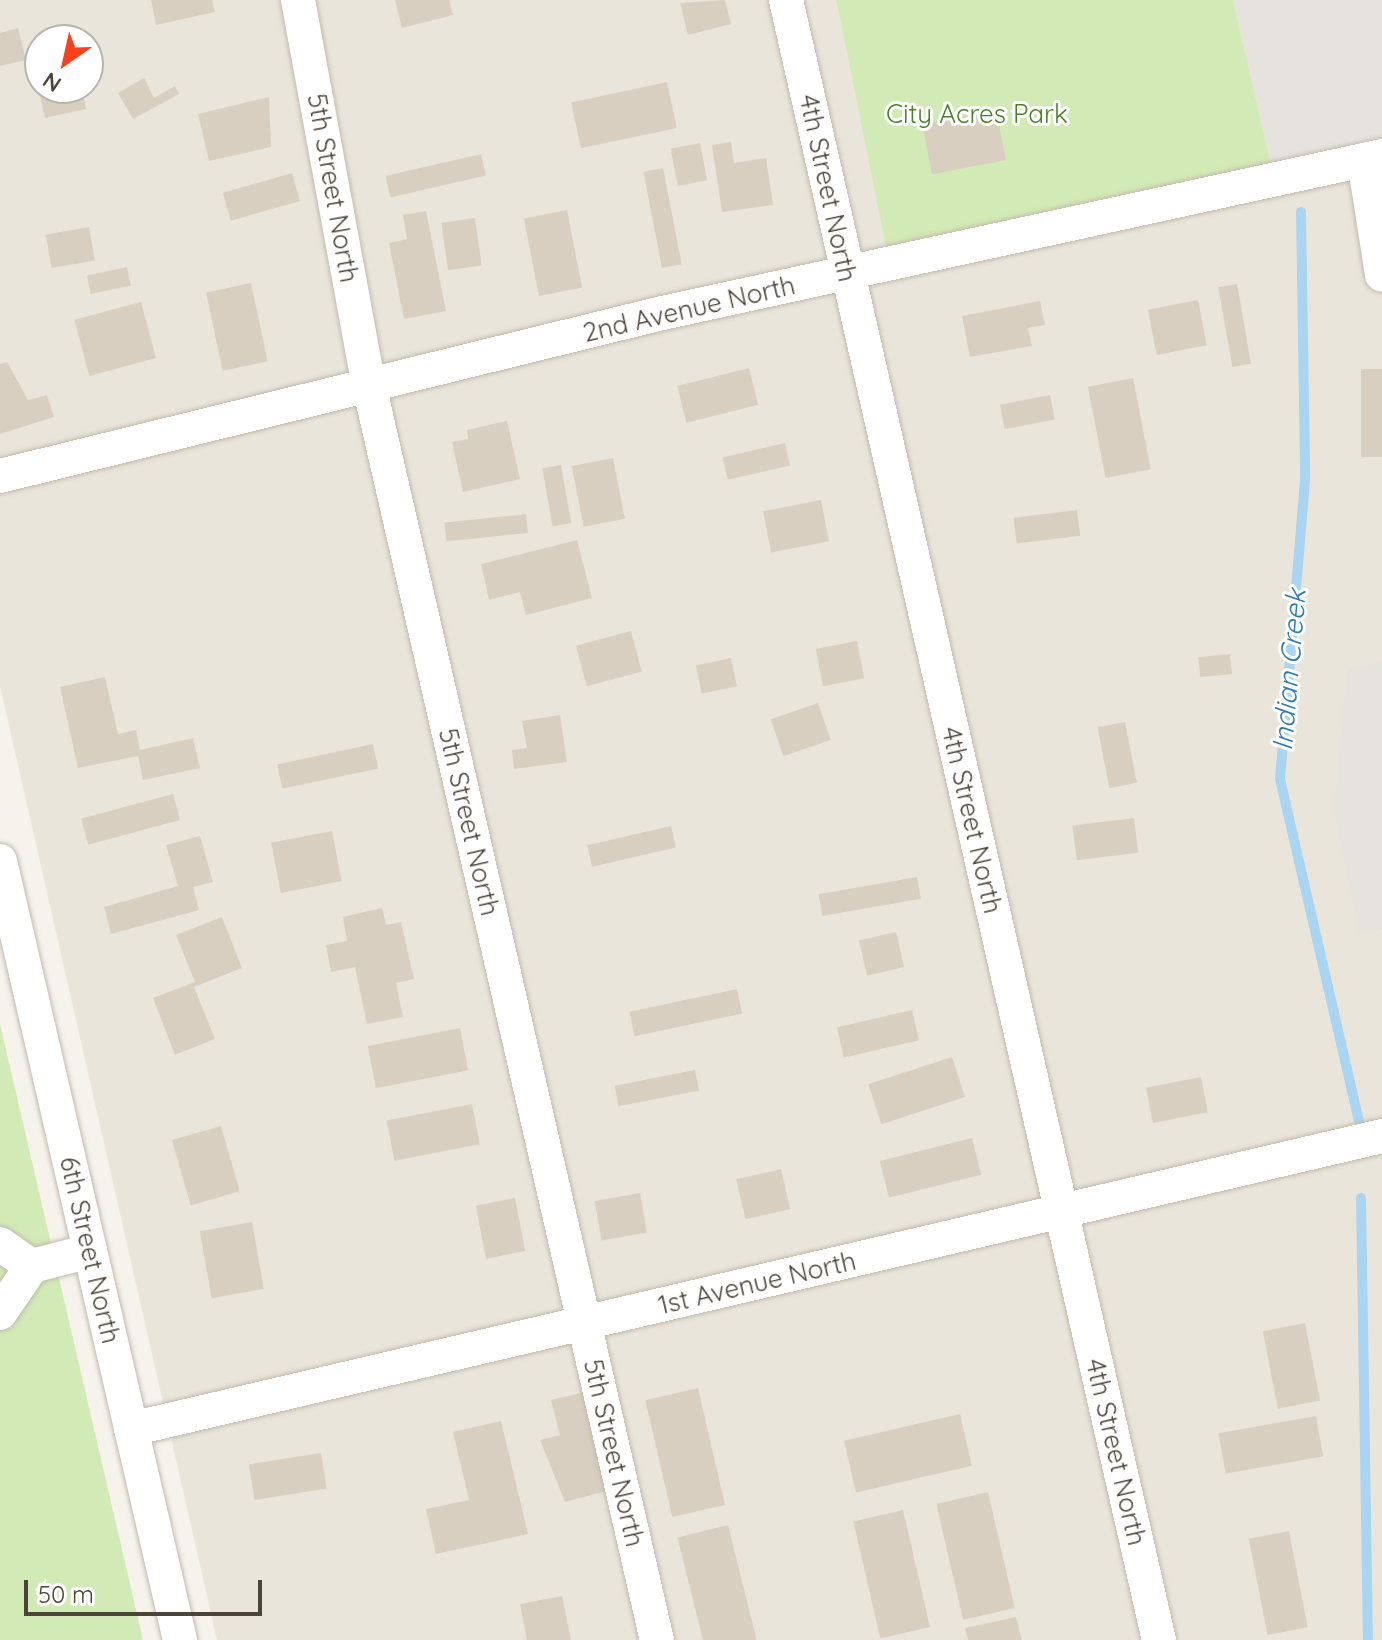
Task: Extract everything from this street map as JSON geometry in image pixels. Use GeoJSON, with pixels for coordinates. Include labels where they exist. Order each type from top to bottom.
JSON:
{"type":"FeatureCollection","features":[{"type":"Feature","properties":{"kind":"street","name":"5th Street North"},"geometry":{"type":"LineString","coordinates":[[298,0],[369,385],[657,1640]]}},
{"type":"Feature","properties":{"kind":"street","name":"4th Street North"},"geometry":{"type":"LineString","coordinates":[[786,0],[1159,1640]]}},
{"type":"Feature","properties":{"kind":"street","name":"2nd Avenue North"},"geometry":{"type":"LineString","coordinates":[[0,476],[846,273],[1373,158]]}},
{"type":"Feature","properties":{"kind":"street"},"geometry":{"type":"LineString","coordinates":[[1373,158],[1382,275]]}},
{"type":"Feature","properties":{"kind":"street","name":"6th Street North"},"geometry":{"type":"LineString","coordinates":[[0,861],[131,1429],[171,1632]]}},
{"type":"Feature","properties":{"kind":"street","name":"1st Avenue North"},"geometry":{"type":"LineString","coordinates":[[131,1429],[1382,1136]]}},
{"type":"Feature","properties":{"kind":"street"},"geometry":{"type":"LineString","coordinates":[[0,1244],[32,1266]]}},
{"type":"Feature","properties":{"kind":"street"},"geometry":{"type":"LineString","coordinates":[[0,1313],[32,1266],[90,1251]]}},
{"type":"Feature","properties":{"kind":"shaded area"},"geometry":{"type":"Polygon","coordinates":[[[0,0],[836,0],[887,251],[1382,137],[1382,661],[1347,670],[1360,935],[1382,930],[1382,1640],[217,1640],[0,686],[0,0]]]}},
{"type":"Feature","properties":{"kind":"shaded area"},"geometry":{"type":"Polygon","coordinates":[[[1233,0],[1382,0],[1382,137],[1271,163],[1233,0]]]}},
{"type":"Feature","properties":{"kind":"shaded area"},"geometry":{"type":"Polygon","coordinates":[[[1382,661],[1382,930],[1360,936],[1334,811],[1347,669],[1382,661]]]}},
{"type":"Feature","properties":{"kind":"green space","name":"City Acres Park"},"geometry":{"type":"Polygon","coordinates":[[[836,0],[1233,0],[1271,163],[887,252],[836,0]]]}},
{"type":"Feature","properties":{"kind":"green space"},"geometry":{"type":"Polygon","coordinates":[[[0,1024],[143,1640],[0,1640],[0,1024]]]}},
{"type":"Feature","properties":{"kind":"building"},"geometry":{"type":"Polygon","coordinates":[[[151,0],[212,0],[215,12],[156,25],[151,0]]]}},
{"type":"Feature","properties":{"kind":"building"},"geometry":{"type":"Polygon","coordinates":[[[395,0],[449,0],[453,15],[402,28],[395,0]]]}},
{"type":"Feature","properties":{"kind":"building"},"geometry":{"type":"Polygon","coordinates":[[[725,0],[731,24],[688,35],[680,3],[725,0]]]}},
{"type":"Feature","properties":{"kind":"building"},"geometry":{"type":"Polygon","coordinates":[[[18,28],[24,60],[0,66],[0,33],[18,28]]]}},
{"type":"Feature","properties":{"kind":"building"},"geometry":{"type":"Polygon","coordinates":[[[144,78],[154,98],[175,86],[179,94],[133,119],[118,93],[144,78]]]}},
{"type":"Feature","properties":{"kind":"building"},"geometry":{"type":"Polygon","coordinates":[[[667,82],[677,128],[581,148],[571,102],[667,82]]]}},
{"type":"Feature","properties":{"kind":"building"},"geometry":{"type":"Polygon","coordinates":[[[269,97],[271,147],[209,161],[198,114],[269,97]]]}},
{"type":"Feature","properties":{"kind":"building"},"geometry":{"type":"Polygon","coordinates":[[[42,104],[85,104],[86,109],[45,118],[42,104]]]}},
{"type":"Feature","properties":{"kind":"building"},"geometry":{"type":"Polygon","coordinates":[[[996,110],[1006,160],[932,174],[922,124],[996,110]]]}},
{"type":"Feature","properties":{"kind":"building"},"geometry":{"type":"Polygon","coordinates":[[[731,142],[734,163],[766,158],[773,205],[722,212],[712,145],[731,142]]]}},
{"type":"Feature","properties":{"kind":"building"},"geometry":{"type":"Polygon","coordinates":[[[700,143],[707,180],[678,186],[671,149],[700,143]]]}},
{"type":"Feature","properties":{"kind":"building"},"geometry":{"type":"Polygon","coordinates":[[[481,154],[486,175],[390,197],[386,176],[481,154]]]}},
{"type":"Feature","properties":{"kind":"building"},"geometry":{"type":"Polygon","coordinates":[[[663,168],[682,264],[662,268],[643,172],[663,168]]]}},
{"type":"Feature","properties":{"kind":"building"},"geometry":{"type":"Polygon","coordinates":[[[292,173],[300,201],[231,221],[223,193],[292,173]]]}},
{"type":"Feature","properties":{"kind":"building"},"geometry":{"type":"Polygon","coordinates":[[[567,210],[582,288],[539,296],[524,218],[567,210]]]}},
{"type":"Feature","properties":{"kind":"building"},"geometry":{"type":"Polygon","coordinates":[[[426,211],[446,311],[404,319],[389,243],[407,239],[403,215],[426,211]]]}},
{"type":"Feature","properties":{"kind":"building"},"geometry":{"type":"Polygon","coordinates":[[[475,218],[482,266],[448,270],[441,223],[475,218]]]}},
{"type":"Feature","properties":{"kind":"building"},"geometry":{"type":"Polygon","coordinates":[[[89,227],[95,260],[52,268],[46,235],[89,227]]]}},
{"type":"Feature","properties":{"kind":"building"},"geometry":{"type":"Polygon","coordinates":[[[127,267],[131,286],[91,294],[87,276],[127,267]]]}},
{"type":"Feature","properties":{"kind":"building"},"geometry":{"type":"Polygon","coordinates":[[[251,283],[268,361],[223,371],[206,293],[251,283]]]}},
{"type":"Feature","properties":{"kind":"building"},"geometry":{"type":"Polygon","coordinates":[[[1237,284],[1251,364],[1232,367],[1218,287],[1237,284]]]}},
{"type":"Feature","properties":{"kind":"building"},"geometry":{"type":"Polygon","coordinates":[[[1198,300],[1207,345],[1157,355],[1148,310],[1198,300]]]}},
{"type":"Feature","properties":{"kind":"building"},"geometry":{"type":"Polygon","coordinates":[[[1040,301],[1045,325],[1028,328],[1032,346],[970,357],[962,316],[1040,301]]]}},
{"type":"Feature","properties":{"kind":"building"},"geometry":{"type":"Polygon","coordinates":[[[141,302],[156,358],[89,376],[74,320],[141,302]]]}},
{"type":"Feature","properties":{"kind":"building"},"geometry":{"type":"Polygon","coordinates":[[[7,362],[28,400],[47,395],[54,417],[0,434],[0,364],[7,362]]]}},
{"type":"Feature","properties":{"kind":"building"},"geometry":{"type":"Polygon","coordinates":[[[749,368],[758,405],[686,423],[677,386],[749,368]]]}},
{"type":"Feature","properties":{"kind":"building"},"geometry":{"type":"Polygon","coordinates":[[[1361,369],[1382,369],[1382,457],[1361,457],[1361,369]]]}},
{"type":"Feature","properties":{"kind":"building"},"geometry":{"type":"Polygon","coordinates":[[[1133,378],[1151,469],[1106,478],[1088,387],[1133,378]]]}},
{"type":"Feature","properties":{"kind":"building"},"geometry":{"type":"Polygon","coordinates":[[[1050,395],[1055,420],[1005,429],[1000,405],[1050,395]]]}},
{"type":"Feature","properties":{"kind":"building"},"geometry":{"type":"Polygon","coordinates":[[[507,421],[520,479],[463,492],[452,442],[468,439],[467,430],[507,421]]]}},
{"type":"Feature","properties":{"kind":"building"},"geometry":{"type":"Polygon","coordinates":[[[785,443],[790,465],[728,480],[723,457],[785,443]]]}},
{"type":"Feature","properties":{"kind":"building"},"geometry":{"type":"Polygon","coordinates":[[[613,458],[625,519],[584,527],[572,466],[613,458]]]}},
{"type":"Feature","properties":{"kind":"building"},"geometry":{"type":"Polygon","coordinates":[[[561,465],[571,523],[553,526],[542,468],[561,465]]]}},
{"type":"Feature","properties":{"kind":"building"},"geometry":{"type":"Polygon","coordinates":[[[821,500],[829,541],[771,552],[763,511],[821,500]]]}},
{"type":"Feature","properties":{"kind":"building"},"geometry":{"type":"Polygon","coordinates":[[[1077,510],[1080,536],[1017,544],[1013,518],[1077,510]]]}},
{"type":"Feature","properties":{"kind":"building"},"geometry":{"type":"Polygon","coordinates":[[[526,514],[528,533],[446,541],[444,523],[526,514]]]}},
{"type":"Feature","properties":{"kind":"building"},"geometry":{"type":"Polygon","coordinates":[[[577,540],[592,598],[526,615],[520,592],[489,600],[481,564],[577,540]]]}},
{"type":"Feature","properties":{"kind":"building"},"geometry":{"type":"Polygon","coordinates":[[[631,631],[642,672],[587,686],[576,646],[631,631]]]}},
{"type":"Feature","properties":{"kind":"building"},"geometry":{"type":"Polygon","coordinates":[[[857,641],[864,678],[823,686],[816,649],[857,641]]]}},
{"type":"Feature","properties":{"kind":"building"},"geometry":{"type":"Polygon","coordinates":[[[1230,654],[1232,674],[1200,677],[1198,657],[1230,654]]]}},
{"type":"Feature","properties":{"kind":"building"},"geometry":{"type":"Polygon","coordinates":[[[731,658],[737,686],[702,694],[696,665],[731,658]]]}},
{"type":"Feature","properties":{"kind":"building"},"geometry":{"type":"Polygon","coordinates":[[[105,677],[118,734],[136,730],[140,750],[193,738],[200,768],[143,780],[138,756],[78,768],[60,687],[105,677]]]}},
{"type":"Feature","properties":{"kind":"building"},"geometry":{"type":"Polygon","coordinates":[[[818,703],[831,740],[783,756],[771,719],[818,703]]]}},
{"type":"Feature","properties":{"kind":"building"},"geometry":{"type":"Polygon","coordinates":[[[560,715],[567,762],[514,769],[512,750],[527,748],[522,721],[560,715]]]}},
{"type":"Feature","properties":{"kind":"building"},"geometry":{"type":"Polygon","coordinates":[[[1125,722],[1137,783],[1109,788],[1098,727],[1125,722]]]}},
{"type":"Feature","properties":{"kind":"building"},"geometry":{"type":"Polygon","coordinates":[[[373,744],[378,768],[282,789],[277,764],[373,744]]]}},
{"type":"Feature","properties":{"kind":"building"},"geometry":{"type":"Polygon","coordinates":[[[173,794],[180,820],[88,845],[81,819],[173,794]]]}},
{"type":"Feature","properties":{"kind":"building"},"geometry":{"type":"Polygon","coordinates":[[[1134,818],[1138,853],[1077,860],[1072,826],[1134,818]]]}},
{"type":"Feature","properties":{"kind":"building"},"geometry":{"type":"Polygon","coordinates":[[[671,826],[676,847],[592,867],[587,845],[671,826]]]}},
{"type":"Feature","properties":{"kind":"building"},"geometry":{"type":"Polygon","coordinates":[[[332,831],[342,881],[281,893],[271,843],[332,831]]]}},
{"type":"Feature","properties":{"kind":"building"},"geometry":{"type":"Polygon","coordinates":[[[200,836],[213,882],[193,887],[199,910],[111,934],[104,907],[178,886],[166,845],[200,836]]]}},
{"type":"Feature","properties":{"kind":"building"},"geometry":{"type":"Polygon","coordinates":[[[917,877],[921,899],[822,916],[819,894],[917,877]]]}},
{"type":"Feature","properties":{"kind":"building"},"geometry":{"type":"Polygon","coordinates":[[[382,908],[386,925],[401,922],[414,979],[396,983],[403,1017],[367,1024],[355,967],[331,972],[326,945],[347,941],[343,917],[382,908]]]}},
{"type":"Feature","properties":{"kind":"building"},"geometry":{"type":"Polygon","coordinates":[[[222,917],[242,968],[194,987],[215,1039],[175,1055],[153,998],[195,982],[176,935],[222,917]]]}},
{"type":"Feature","properties":{"kind":"building"},"geometry":{"type":"Polygon","coordinates":[[[896,932],[904,967],[867,976],[859,941],[896,932]]]}},
{"type":"Feature","properties":{"kind":"building"},"geometry":{"type":"Polygon","coordinates":[[[737,989],[742,1013],[635,1036],[629,1012],[737,989]]]}},
{"type":"Feature","properties":{"kind":"building"},"geometry":{"type":"Polygon","coordinates":[[[912,1010],[919,1040],[844,1058],[837,1027],[912,1010]]]}},
{"type":"Feature","properties":{"kind":"building"},"geometry":{"type":"Polygon","coordinates":[[[460,1028],[468,1070],[376,1088],[368,1046],[460,1028]]]}},
{"type":"Feature","properties":{"kind":"building"},"geometry":{"type":"Polygon","coordinates":[[[952,1057],[965,1097],[881,1124],[868,1084],[952,1057]]]}},
{"type":"Feature","properties":{"kind":"building"},"geometry":{"type":"Polygon","coordinates":[[[695,1070],[699,1091],[619,1106],[615,1086],[695,1070]]]}},
{"type":"Feature","properties":{"kind":"building"},"geometry":{"type":"Polygon","coordinates":[[[1201,1077],[1208,1112],[1153,1123],[1146,1088],[1201,1077]]]}},
{"type":"Feature","properties":{"kind":"building"},"geometry":{"type":"Polygon","coordinates":[[[472,1104],[480,1144],[394,1161],[387,1121],[472,1104]]]}},
{"type":"Feature","properties":{"kind":"building"},"geometry":{"type":"Polygon","coordinates":[[[221,1126],[240,1191],[191,1205],[172,1140],[221,1126]]]}},
{"type":"Feature","properties":{"kind":"building"},"geometry":{"type":"Polygon","coordinates":[[[972,1138],[981,1175],[889,1198],[880,1161],[972,1138]]]}},
{"type":"Feature","properties":{"kind":"building"},"geometry":{"type":"Polygon","coordinates":[[[781,1169],[790,1209],[745,1219],[736,1179],[781,1169]]]}},
{"type":"Feature","properties":{"kind":"building"},"geometry":{"type":"Polygon","coordinates":[[[640,1193],[647,1232],[602,1240],[595,1201],[640,1193]]]}},
{"type":"Feature","properties":{"kind":"building"},"geometry":{"type":"Polygon","coordinates":[[[515,1198],[525,1251],[486,1259],[476,1206],[515,1198]]]}},
{"type":"Feature","properties":{"kind":"building"},"geometry":{"type":"Polygon","coordinates":[[[252,1222],[264,1289],[212,1298],[200,1231],[252,1222]]]}},
{"type":"Feature","properties":{"kind":"building"},"geometry":{"type":"Polygon","coordinates":[[[1305,1323],[1320,1401],[1278,1409],[1263,1331],[1305,1323]]]}},
{"type":"Feature","properties":{"kind":"building"},"geometry":{"type":"Polygon","coordinates":[[[698,1388],[725,1505],[672,1517],[645,1400],[698,1388]]]}},
{"type":"Feature","properties":{"kind":"building"},"geometry":{"type":"Polygon","coordinates":[[[589,1391],[614,1489],[565,1502],[540,1440],[560,1435],[551,1400],[589,1391]]]}},
{"type":"Feature","properties":{"kind":"building"},"geometry":{"type":"Polygon","coordinates":[[[960,1414],[972,1466],[856,1492],[844,1441],[960,1414]]]}},
{"type":"Feature","properties":{"kind":"building"},"geometry":{"type":"Polygon","coordinates":[[[1316,1416],[1323,1456],[1226,1474],[1219,1433],[1316,1416]]]}},
{"type":"Feature","properties":{"kind":"building"},"geometry":{"type":"Polygon","coordinates":[[[501,1421],[528,1534],[436,1554],[426,1509],[469,1500],[453,1432],[501,1421]]]}},
{"type":"Feature","properties":{"kind":"building"},"geometry":{"type":"Polygon","coordinates":[[[321,1453],[327,1489],[255,1500],[249,1464],[321,1453]]]}},
{"type":"Feature","properties":{"kind":"building"},"geometry":{"type":"Polygon","coordinates":[[[988,1492],[1015,1608],[963,1620],[936,1504],[988,1492]]]}},
{"type":"Feature","properties":{"kind":"building"},"geometry":{"type":"Polygon","coordinates":[[[903,1510],[930,1627],[880,1638],[853,1521],[903,1510]]]}},
{"type":"Feature","properties":{"kind":"building"},"geometry":{"type":"Polygon","coordinates":[[[728,1525],[757,1639],[703,1640],[678,1538],[728,1525]]]}},
{"type":"Feature","properties":{"kind":"building"},"geometry":{"type":"Polygon","coordinates":[[[1289,1531],[1308,1627],[1267,1635],[1249,1539],[1289,1531]]]}},
{"type":"Feature","properties":{"kind":"building"},"geometry":{"type":"Polygon","coordinates":[[[562,1596],[571,1640],[527,1640],[520,1604],[562,1596]]]}},
{"type":"Feature","properties":{"kind":"building"},"geometry":{"type":"Polygon","coordinates":[[[1016,1617],[1022,1640],[968,1640],[965,1628],[1016,1617]]]}},
{"type":"Feature","properties":{"kind":"waterway","name":"Indian Creek"},"geometry":{"type":"LineString","coordinates":[[1301,212],[1305,481],[1280,779],[1359,1120]]}},
{"type":"Feature","properties":{"kind":"waterway","name":"Indian Creek"},"geometry":{"type":"LineString","coordinates":[[1361,1198],[1368,1640]]}}]}
